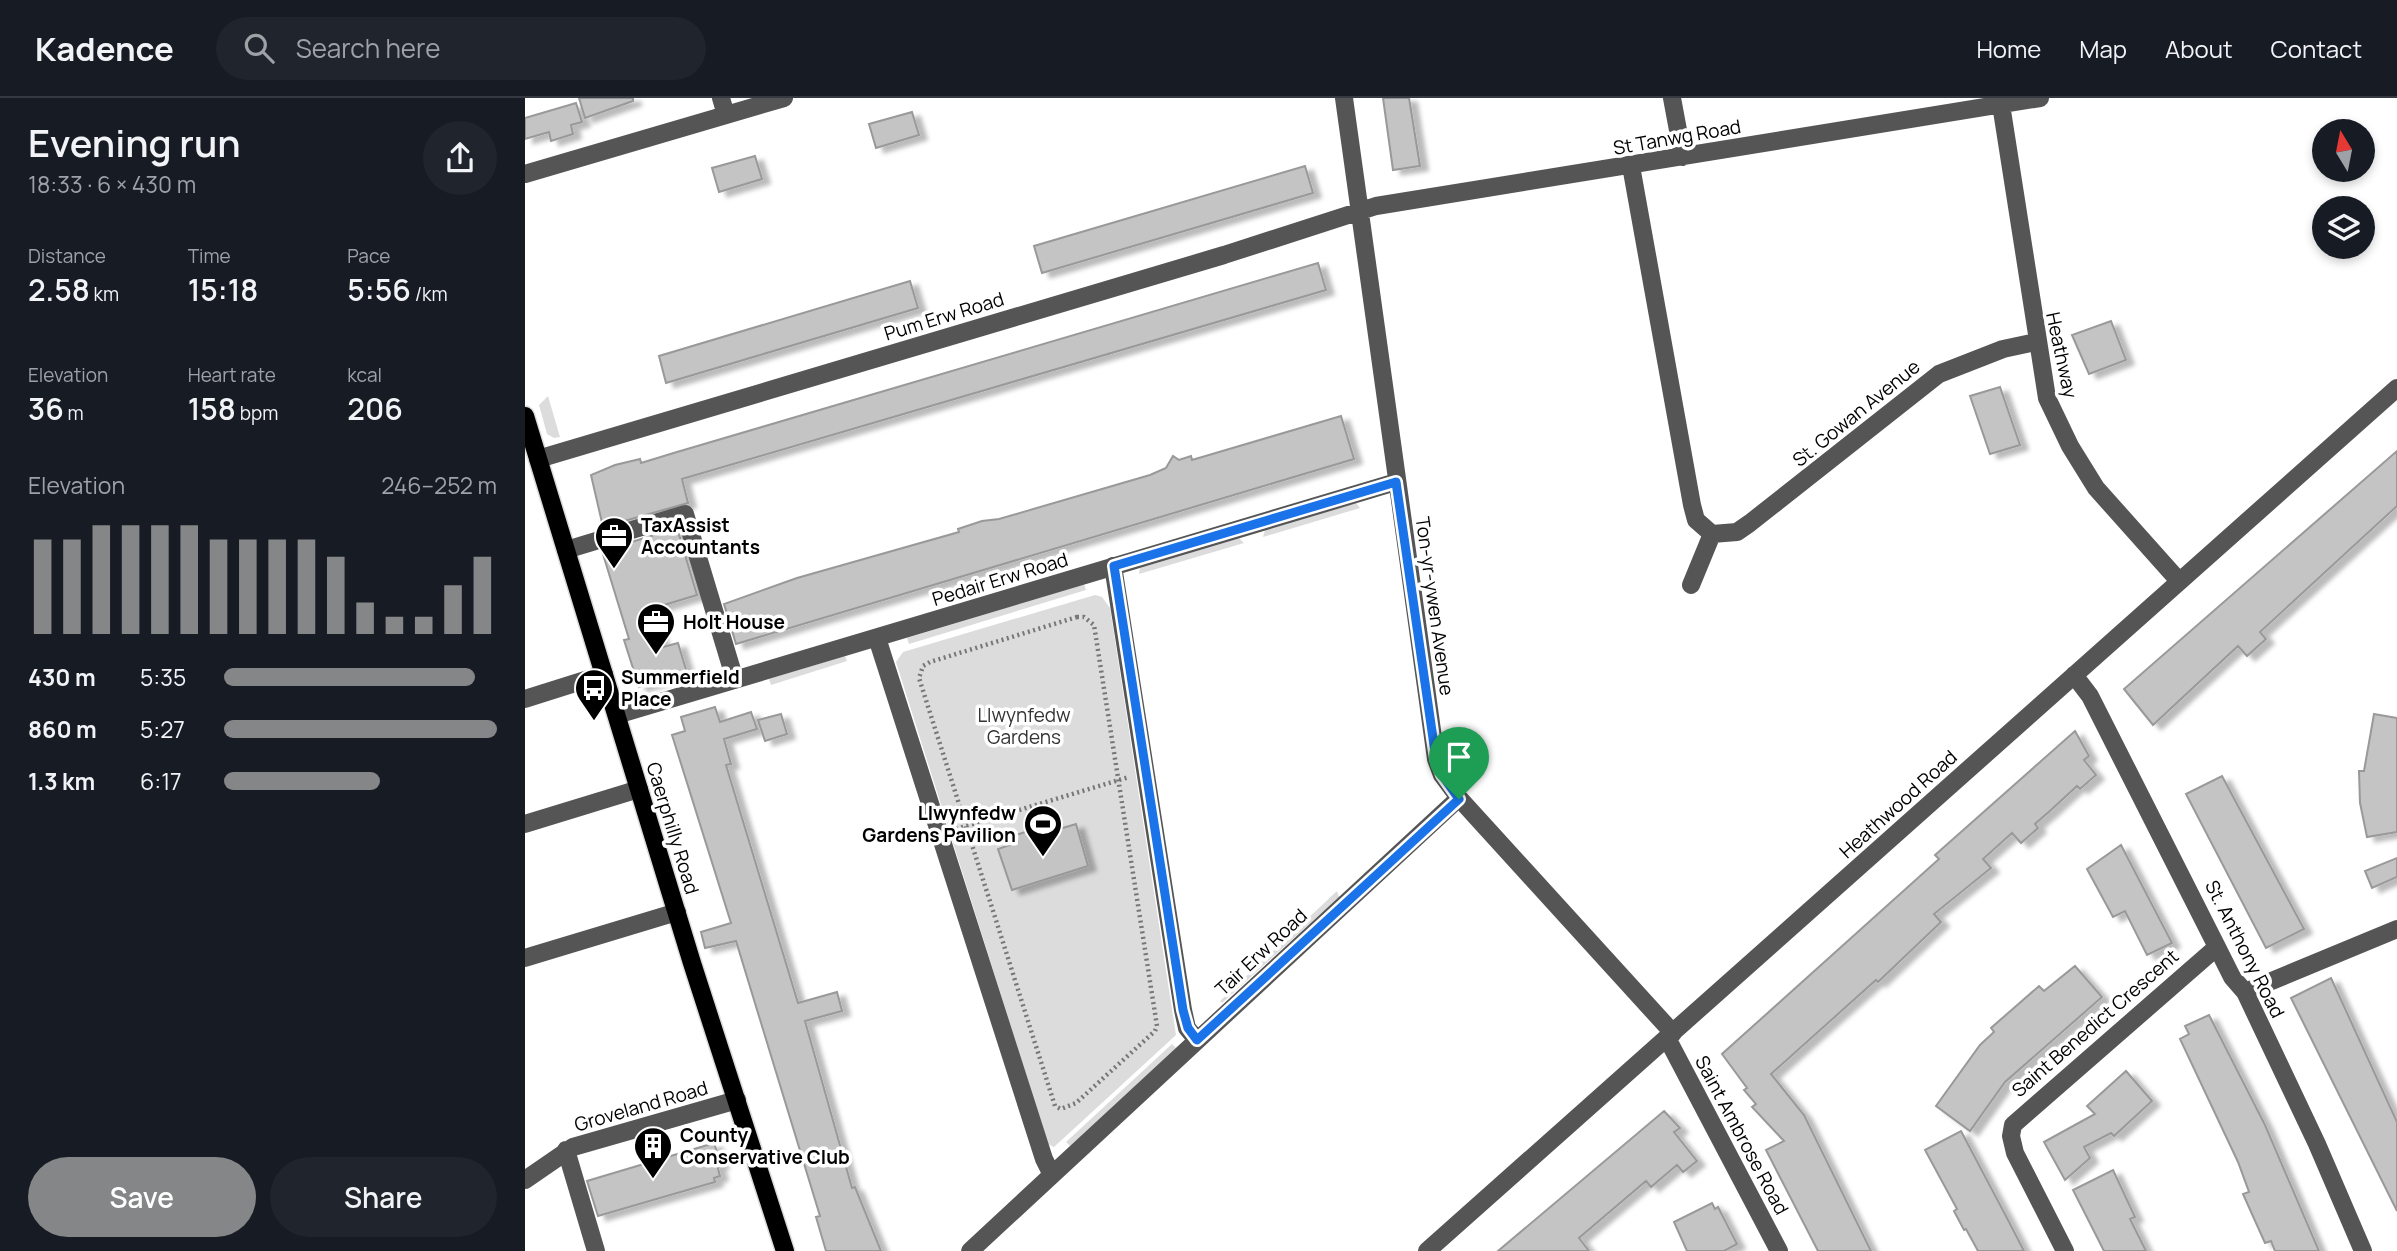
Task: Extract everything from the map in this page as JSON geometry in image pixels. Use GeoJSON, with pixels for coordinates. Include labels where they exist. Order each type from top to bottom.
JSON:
{"type":"FeatureCollection","features":[{"type":"Feature","properties":{"kind":"main road","name":"Caerphilly Road"},"geometry":{"type":"LineString","coordinates":[[525,416],[533,455],[566,550],[785,1251]]}},
{"type":"Feature","properties":{"kind":"street"},"geometry":{"type":"LineString","coordinates":[[525,174],[723,107],[784,98]]}},
{"type":"Feature","properties":{"kind":"street","name":"Ton-yr-ywen Avenue"},"geometry":{"type":"LineString","coordinates":[[1344,98],[1436,759],[1442,775],[1459,799],[1670,1035]]}},
{"type":"Feature","properties":{"kind":"street"},"geometry":{"type":"LineString","coordinates":[[1672,98],[1683,157]]}},
{"type":"Feature","properties":{"kind":"street","name":"St Tanwg Road"},"geometry":{"type":"LineString","coordinates":[[1360,212],[1377,206],[1631,166],[2000,101],[2041,98]]}},
{"type":"Feature","properties":{"kind":"street","name":"Heathway"},"geometry":{"type":"LineString","coordinates":[[2000,101],[2036,342],[2047,398],[2084,470],[2115,512],[2179,581]]}},
{"type":"Feature","properties":{"kind":"street"},"geometry":{"type":"LineString","coordinates":[[1631,166],[1692,505],[1696,520],[1712,534],[1691,585]]}},
{"type":"Feature","properties":{"kind":"street","name":"Pum Erw Road"},"geometry":{"type":"LineString","coordinates":[[533,455],[1360,212]]}},
{"type":"Feature","properties":{"kind":"street","name":"St. Gowan Avenue"},"geometry":{"type":"LineString","coordinates":[[1712,534],[1737,532],[1750,523],[1939,374],[2003,349],[2036,342]]}},
{"type":"Feature","properties":{"kind":"street","name":"Heathwood Road"},"geometry":{"type":"LineString","coordinates":[[1427,1251],[1446,1244],[1670,1035],[2397,388]]}},
{"type":"Feature","properties":{"kind":"street","name":"Pedair Erw Road"},"geometry":{"type":"LineString","coordinates":[[617,715],[1396,482]]}},
{"type":"Feature","properties":{"kind":"street"},"geometry":{"type":"LineString","coordinates":[[566,550],[685,514],[735,680]]}},
{"type":"Feature","properties":{"kind":"street"},"geometry":{"type":"LineString","coordinates":[[1114,566],[1183,1010],[1188,1028],[1197,1040]]}},
{"type":"Feature","properties":{"kind":"street"},"geometry":{"type":"LineString","coordinates":[[877,638],[1044,1159],[1052,1175]]}},
{"type":"Feature","properties":{"kind":"street"},"geometry":{"type":"LineString","coordinates":[[525,699],[604,674]]}},
{"type":"Feature","properties":{"kind":"street","name":"St. Anthony Road"},"geometry":{"type":"LineString","coordinates":[[2074,675],[2097,709],[2232,977],[2245,992],[2317,1144],[2363,1251]]}},
{"type":"Feature","properties":{"kind":"street"},"geometry":{"type":"LineString","coordinates":[[525,824],[639,789]]}},
{"type":"Feature","properties":{"kind":"street","name":"Tair Erw Road"},"geometry":{"type":"LineString","coordinates":[[970,1251],[1459,799]]}},
{"type":"Feature","properties":{"kind":"street"},"geometry":{"type":"LineString","coordinates":[[525,958],[677,912]]}},
{"type":"Feature","properties":{"kind":"street"},"geometry":{"type":"LineString","coordinates":[[2245,992],[2397,929]]}},
{"type":"Feature","properties":{"kind":"street","name":"Saint Benedict Crescent"},"geometry":{"type":"LineString","coordinates":[[2064,1251],[2014,1153],[2011,1136],[2013,1125],[2217,947]]}},
{"type":"Feature","properties":{"kind":"street","name":"Saint Ambrose Road"},"geometry":{"type":"LineString","coordinates":[[1670,1035],[1779,1251]]}},
{"type":"Feature","properties":{"kind":"street","name":"Groveland Road"},"geometry":{"type":"LineString","coordinates":[[525,1180],[566,1150],[737,1100]]}},
{"type":"Feature","properties":{"kind":"street"},"geometry":{"type":"LineString","coordinates":[[566,1150],[596,1251]]}},
{"type":"Feature","properties":{"kind":"path"},"geometry":{"type":"LineString","coordinates":[[1084,617],[1094,625],[1157,1026],[1155,1031],[1069,1108],[1055,1106],[965,826],[919,678],[920,672],[930,662],[1084,617]]}},
{"type":"Feature","properties":{"kind":"path"},"geometry":{"type":"LineString","coordinates":[[949,832],[1136,775]]}},
{"type":"Feature","properties":{"kind":"green space"},"geometry":{"type":"Polygon","coordinates":[[[548,396],[560,437],[554,438],[547,434],[539,405],[548,396]]]}},
{"type":"Feature","properties":{"kind":"green space"},"geometry":{"type":"Polygon","coordinates":[[[1356,503],[1360,508],[1263,537],[1265,530],[1356,503]]]}},
{"type":"Feature","properties":{"kind":"green space"},"geometry":{"type":"Polygon","coordinates":[[[1239,538],[1244,543],[1139,574],[1140,568],[1239,538]]]}},
{"type":"Feature","properties":{"kind":"green space"},"geometry":{"type":"Polygon","coordinates":[[[1084,584],[1086,590],[909,644],[907,638],[1084,584]]]}},
{"type":"Feature","properties":{"kind":"green space","name":"Llwynfedw Gardens"},"geometry":{"type":"Polygon","coordinates":[[[1095,595],[1102,597],[1110,608],[1176,1035],[1054,1147],[1048,1144],[896,662],[903,652],[1095,595]]]}},
{"type":"Feature","properties":{"kind":"green space"},"geometry":{"type":"Polygon","coordinates":[[[845,656],[847,661],[771,685],[769,679],[845,656]]]}},
{"type":"Feature","properties":{"kind":"green space"},"geometry":{"type":"Polygon","coordinates":[[[1337,891],[1339,897],[1222,1003],[1220,1001],[1337,891]]]}},
{"type":"Feature","properties":{"kind":"green space"},"geometry":{"type":"Polygon","coordinates":[[[1172,1044],[1176,1048],[1070,1146],[1066,1142],[1172,1044]]]}},
{"type":"Feature","properties":{"kind":"building"},"geometry":{"type":"Polygon","coordinates":[[[579,98],[633,98],[633,101],[585,118],[579,98]]]}},
{"type":"Feature","properties":{"kind":"building"},"geometry":{"type":"Polygon","coordinates":[[[1383,98],[1409,98],[1420,166],[1393,170],[1383,98]]]}},
{"type":"Feature","properties":{"kind":"building"},"geometry":{"type":"Polygon","coordinates":[[[576,103],[582,122],[571,125],[573,134],[551,141],[549,132],[525,139],[525,118],[576,103]]]}},
{"type":"Feature","properties":{"kind":"building"},"geometry":{"type":"Polygon","coordinates":[[[912,112],[919,135],[876,148],[869,124],[912,112]]]}},
{"type":"Feature","properties":{"kind":"building"},"geometry":{"type":"Polygon","coordinates":[[[755,156],[762,179],[719,192],[712,168],[755,156]]]}},
{"type":"Feature","properties":{"kind":"building"},"geometry":{"type":"Polygon","coordinates":[[[1305,166],[1313,193],[1042,273],[1034,246],[1305,166]]]}},
{"type":"Feature","properties":{"kind":"building"},"geometry":{"type":"Polygon","coordinates":[[[1318,263],[1326,290],[682,479],[688,503],[603,527],[591,475],[615,465],[640,459],[641,463],[1318,263]]]}},
{"type":"Feature","properties":{"kind":"building"},"geometry":{"type":"Polygon","coordinates":[[[910,281],[918,308],[666,383],[659,356],[910,281]]]}},
{"type":"Feature","properties":{"kind":"building"},"geometry":{"type":"Polygon","coordinates":[[[2111,321],[2126,360],[2089,374],[2072,335],[2111,321]]]}},
{"type":"Feature","properties":{"kind":"building"},"geometry":{"type":"Polygon","coordinates":[[[2000,387],[2020,445],[1990,454],[1970,396],[2000,387]]]}},
{"type":"Feature","properties":{"kind":"building"},"geometry":{"type":"Polygon","coordinates":[[[1341,416],[1354,459],[736,644],[724,604],[797,578],[959,532],[958,529],[982,521],[999,519],[1150,475],[1166,468],[1173,456],[1179,460],[1191,456],[1192,460],[1341,416]]]}},
{"type":"Feature","properties":{"kind":"building"},"geometry":{"type":"Polygon","coordinates":[[[2397,451],[2397,506],[2260,632],[2266,639],[2247,656],[2238,646],[2153,725],[2124,689],[2397,451]]]}},
{"type":"Feature","properties":{"kind":"building"},"geometry":{"type":"Polygon","coordinates":[[[677,528],[697,595],[651,609],[663,647],[678,643],[687,673],[639,687],[624,640],[629,639],[602,551],[677,528]]]}},
{"type":"Feature","properties":{"kind":"building"},"geometry":{"type":"Polygon","coordinates":[[[715,707],[720,722],[751,712],[757,729],[724,739],[731,764],[726,765],[798,1003],[837,992],[842,1011],[805,1021],[852,1188],[855,1187],[881,1251],[826,1251],[816,1217],[820,1216],[736,941],[705,948],[701,932],[731,923],[672,735],[685,731],[681,717],[715,707]]]}},
{"type":"Feature","properties":{"kind":"building"},"geometry":{"type":"Polygon","coordinates":[[[781,714],[787,734],[765,741],[758,720],[781,714]]]}},
{"type":"Feature","properties":{"kind":"building"},"geometry":{"type":"Polygon","coordinates":[[[2374,714],[2397,718],[2397,832],[2367,837],[2360,803],[2359,771],[2364,771],[2374,714]]]}},
{"type":"Feature","properties":{"kind":"building"},"geometry":{"type":"Polygon","coordinates":[[[2075,731],[2089,756],[2084,760],[2096,775],[2080,789],[2077,786],[2035,824],[2038,828],[2021,843],[2012,833],[1983,859],[1991,868],[1934,914],[1941,922],[1878,982],[1876,980],[1771,1074],[1804,1115],[1871,1251],[1818,1251],[1766,1150],[1784,1141],[1752,1107],[1756,1104],[1744,1090],[1747,1088],[1722,1054],[1939,859],[1935,855],[2075,731]]]}},
{"type":"Feature","properties":{"kind":"building"},"geometry":{"type":"Polygon","coordinates":[[[2222,776],[2304,929],[2266,948],[2186,794],[2222,776]]]}},
{"type":"Feature","properties":{"kind":"building","name":"Llwynfedw Gardens Pavilion"},"geometry":{"type":"Polygon","coordinates":[[[1054,823],[1056,830],[1076,824],[1088,866],[1012,890],[998,849],[1018,842],[1016,835],[1054,823]]]}},
{"type":"Feature","properties":{"kind":"building"},"geometry":{"type":"Polygon","coordinates":[[[2121,845],[2172,943],[2147,955],[2125,911],[2113,917],[2087,869],[2121,845]]]}},
{"type":"Feature","properties":{"kind":"building"},"geometry":{"type":"Polygon","coordinates":[[[2397,858],[2397,877],[2372,888],[2365,871],[2397,858]]]}},
{"type":"Feature","properties":{"kind":"building"},"geometry":{"type":"Polygon","coordinates":[[[2075,966],[2102,997],[2005,1082],[1970,1131],[1936,1106],[1980,1045],[1994,1032],[1991,1028],[2039,986],[2044,991],[2075,966]]]}},
{"type":"Feature","properties":{"kind":"building"},"geometry":{"type":"Polygon","coordinates":[[[2331,978],[2397,1122],[2397,1211],[2291,998],[2331,978]]]}},
{"type":"Feature","properties":{"kind":"building"},"geometry":{"type":"Polygon","coordinates":[[[2209,1015],[2265,1125],[2319,1251],[2275,1251],[2271,1241],[2265,1243],[2243,1194],[2249,1192],[2238,1162],[2180,1039],[2189,1034],[2185,1026],[2209,1015]]]}},
{"type":"Feature","properties":{"kind":"building"},"geometry":{"type":"Polygon","coordinates":[[[2126,1071],[2152,1101],[2114,1136],[2111,1133],[2084,1147],[2090,1158],[2065,1180],[2044,1142],[2095,1114],[2087,1106],[2126,1071]]]}},
{"type":"Feature","properties":{"kind":"building"},"geometry":{"type":"Polygon","coordinates":[[[1664,1111],[1680,1128],[1674,1132],[1697,1161],[1683,1172],[1677,1165],[1651,1187],[1646,1181],[1579,1238],[1589,1251],[1498,1251],[1664,1111]]]}},
{"type":"Feature","properties":{"kind":"building"},"geometry":{"type":"Polygon","coordinates":[[[1961,1131],[2024,1251],[1978,1251],[1954,1211],[1957,1209],[1925,1150],[1961,1131]]]}},
{"type":"Feature","properties":{"kind":"building","name":"County Conservative Club"},"geometry":{"type":"Polygon","coordinates":[[[714,1143],[721,1164],[717,1165],[720,1176],[714,1178],[715,1182],[598,1216],[587,1181],[714,1143]]]}},
{"type":"Feature","properties":{"kind":"building"},"geometry":{"type":"Polygon","coordinates":[[[2113,1170],[2135,1217],[2130,1219],[2146,1251],[2104,1251],[2073,1190],[2113,1170]]]}},
{"type":"Feature","properties":{"kind":"building"},"geometry":{"type":"Polygon","coordinates":[[[1712,1203],[1715,1209],[1718,1207],[1737,1244],[1724,1251],[1687,1251],[1674,1222],[1712,1203]]]}},
{"type":"Feature","properties":{"kind":"place","name":"TaxAssist Accountants"},"geometry":{"type":"Point","coordinates":[614,570]}},
{"type":"Feature","properties":{"kind":"place","name":"Holt House"},"geometry":{"type":"Point","coordinates":[656,656]}},
{"type":"Feature","properties":{"kind":"place","name":"Summerfield Place"},"geometry":{"type":"Point","coordinates":[594,722]}},
{"type":"Feature","properties":{"kind":"place","name":"Llwynfedw Gardens Pavilion"},"geometry":{"type":"Point","coordinates":[1043,858]}},
{"type":"Feature","properties":{"kind":"place","name":"County Conservative Club"},"geometry":{"type":"Point","coordinates":[653,1180]}},
{"type":"Feature","properties":{"kind":"route"},"geometry":{"type":"LineString","coordinates":[[1396,482],[1436,759],[1442,775],[1459,799],[1197,1040],[1190,1033],[1183,1010],[1114,566],[1396,482]]}}]}
